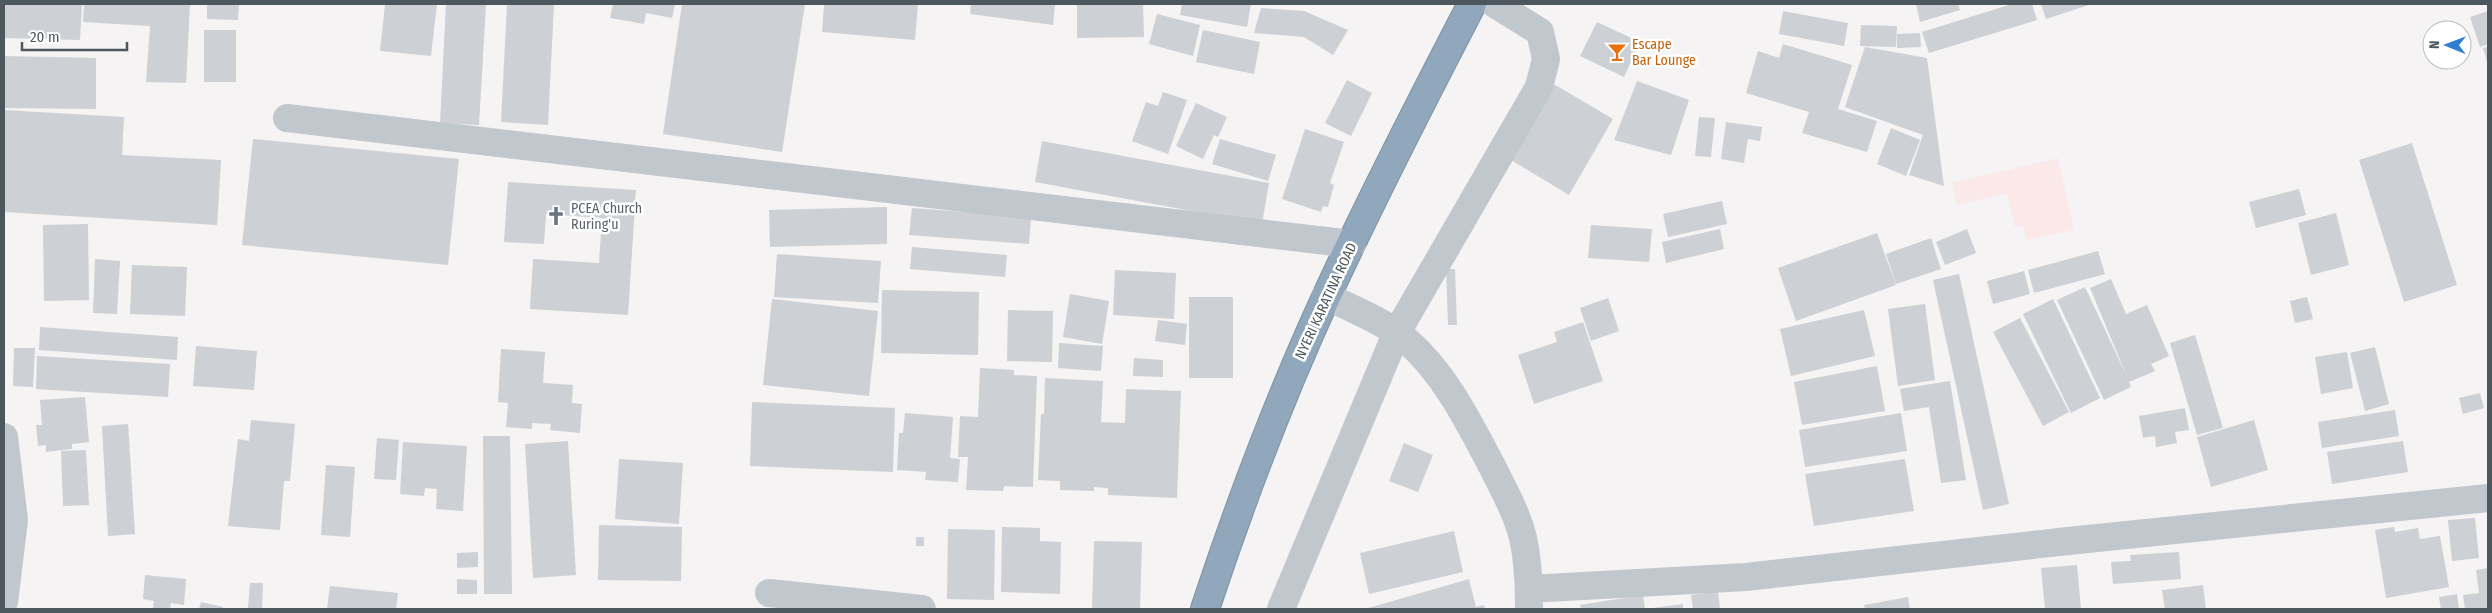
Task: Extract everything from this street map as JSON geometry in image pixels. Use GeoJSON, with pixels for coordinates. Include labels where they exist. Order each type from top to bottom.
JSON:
{"type":"FeatureCollection","features":[{"type":"Feature","properties":{"kind":"highway","name":"NYERI KARATINA ROAD"},"geometry":{"type":"LineString","coordinates":[[1205,609],[1224,552],[1288,385],[1326,296],[1393,158],[1472,4]]}},
{"type":"Feature","properties":{"kind":"street"},"geometry":{"type":"LineString","coordinates":[[1281,609],[1396,334],[1539,87],[1546,59],[1540,32],[1495,4]]}},
{"type":"Feature","properties":{"kind":"street"},"geometry":{"type":"LineString","coordinates":[[287,118],[1352,244]]}},
{"type":"Feature","properties":{"kind":"street"},"geometry":{"type":"LineString","coordinates":[[1326,296],[1366,316],[1396,334],[1428,362],[1446,385],[1488,459],[1514,510],[1523,538],[1529,599],[2488,498]]}},
{"type":"Feature","properties":{"kind":"street"},"geometry":{"type":"LineString","coordinates":[[4,437],[14,520],[4,602]]}},
{"type":"Feature","properties":{"kind":"street"},"geometry":{"type":"LineString","coordinates":[[770,593],[922,609]]}},
{"type":"Feature","properties":{"kind":"shaded area"},"geometry":{"type":"Polygon","coordinates":[[[2058,158],[2074,230],[2027,240],[2023,226],[2015,227],[2007,193],[1957,205],[1952,183],[2058,158]]]}},
{"type":"Feature","properties":{"kind":"building"},"geometry":{"type":"Polygon","coordinates":[[[4,4],[82,4],[80,40],[4,38],[4,4]]]}},
{"type":"Feature","properties":{"kind":"building"},"geometry":{"type":"Polygon","coordinates":[[[84,4],[190,4],[186,83],[146,82],[150,26],[83,22],[84,4]]]}},
{"type":"Feature","properties":{"kind":"building"},"geometry":{"type":"Polygon","coordinates":[[[207,4],[239,4],[238,20],[207,19],[207,4]]]}},
{"type":"Feature","properties":{"kind":"building"},"geometry":{"type":"Polygon","coordinates":[[[385,4],[437,4],[431,56],[380,51],[385,4]]]}},
{"type":"Feature","properties":{"kind":"building"},"geometry":{"type":"Polygon","coordinates":[[[446,4],[486,4],[479,125],[440,123],[446,4]]]}},
{"type":"Feature","properties":{"kind":"building"},"geometry":{"type":"Polygon","coordinates":[[[507,4],[554,4],[548,125],[501,122],[507,4]]]}},
{"type":"Feature","properties":{"kind":"building"},"geometry":{"type":"Polygon","coordinates":[[[613,4],[675,4],[672,18],[646,13],[644,24],[610,18],[613,4]]]}},
{"type":"Feature","properties":{"kind":"building"},"geometry":{"type":"Polygon","coordinates":[[[682,4],[805,4],[782,152],[663,134],[682,4]]]}},
{"type":"Feature","properties":{"kind":"building"},"geometry":{"type":"Polygon","coordinates":[[[824,4],[918,4],[915,40],[822,32],[824,4]]]}},
{"type":"Feature","properties":{"kind":"building"},"geometry":{"type":"Polygon","coordinates":[[[971,4],[1055,4],[1053,25],[970,14],[971,4]]]}},
{"type":"Feature","properties":{"kind":"building"},"geometry":{"type":"Polygon","coordinates":[[[1077,4],[1143,4],[1144,37],[1077,38],[1077,4]]]}},
{"type":"Feature","properties":{"kind":"building"},"geometry":{"type":"Polygon","coordinates":[[[1182,4],[1251,4],[1247,27],[1180,15],[1182,4]]]}},
{"type":"Feature","properties":{"kind":"building"},"geometry":{"type":"Polygon","coordinates":[[[1916,4],[1958,4],[1960,10],[1920,22],[1916,4]]]}},
{"type":"Feature","properties":{"kind":"building"},"geometry":{"type":"Polygon","coordinates":[[[2012,4],[2032,4],[2037,20],[1929,53],[1922,32],[2012,4]]]}},
{"type":"Feature","properties":{"kind":"building"},"geometry":{"type":"Polygon","coordinates":[[[2041,4],[2092,4],[2046,19],[2041,4]]]}},
{"type":"Feature","properties":{"kind":"building"},"geometry":{"type":"Polygon","coordinates":[[[1261,8],[1304,11],[1348,30],[1333,55],[1304,37],[1254,33],[1261,8]]]}},
{"type":"Feature","properties":{"kind":"building"},"geometry":{"type":"Polygon","coordinates":[[[1783,11],[1848,23],[1844,46],[1779,34],[1783,11]]]}},
{"type":"Feature","properties":{"kind":"building"},"geometry":{"type":"Polygon","coordinates":[[[2488,11],[2488,44],[2480,47],[2470,17],[2488,11]]]}},
{"type":"Feature","properties":{"kind":"building"},"geometry":{"type":"Polygon","coordinates":[[[1157,14],[1200,25],[1193,56],[1149,44],[1157,14]]]}},
{"type":"Feature","properties":{"kind":"building"},"geometry":{"type":"Polygon","coordinates":[[[1597,22],[1640,42],[1624,77],[1580,56],[1597,22]]]}},
{"type":"Feature","properties":{"kind":"building"},"geometry":{"type":"Polygon","coordinates":[[[1861,25],[1897,26],[1896,47],[1860,46],[1861,25]]]}},
{"type":"Feature","properties":{"kind":"building"},"geometry":{"type":"Polygon","coordinates":[[[204,30],[236,30],[236,82],[204,82],[204,30]]]}},
{"type":"Feature","properties":{"kind":"building"},"geometry":{"type":"Polygon","coordinates":[[[1203,30],[1260,42],[1254,74],[1196,62],[1203,30]]]}},
{"type":"Feature","properties":{"kind":"building"},"geometry":{"type":"Polygon","coordinates":[[[1920,33],[1921,47],[1897,48],[1897,34],[1920,33]]]}},
{"type":"Feature","properties":{"kind":"building"},"geometry":{"type":"Polygon","coordinates":[[[1783,44],[1852,65],[1838,109],[1877,121],[1867,152],[1802,133],[1809,112],[1746,93],[1758,51],[1779,58],[1783,44]]]}},
{"type":"Feature","properties":{"kind":"building"},"geometry":{"type":"Polygon","coordinates":[[[1865,47],[1927,58],[1944,186],[1909,175],[1923,135],[1845,107],[1865,47]]]}},
{"type":"Feature","properties":{"kind":"building"},"geometry":{"type":"Polygon","coordinates":[[[2488,47],[2488,65],[2483,48],[2488,47]]]}},
{"type":"Feature","properties":{"kind":"building"},"geometry":{"type":"Polygon","coordinates":[[[4,56],[96,58],[96,109],[4,108],[4,56]]]}},
{"type":"Feature","properties":{"kind":"building"},"geometry":{"type":"Polygon","coordinates":[[[1347,80],[1372,93],[1351,136],[1325,123],[1347,80]]]}},
{"type":"Feature","properties":{"kind":"building"},"geometry":{"type":"Polygon","coordinates":[[[1637,81],[1689,100],[1671,155],[1614,140],[1637,81]]]}},
{"type":"Feature","properties":{"kind":"building"},"geometry":{"type":"Polygon","coordinates":[[[1552,83],[1613,119],[1569,195],[1508,158],[1552,83]]]}},
{"type":"Feature","properties":{"kind":"building"},"geometry":{"type":"Polygon","coordinates":[[[1163,92],[1187,100],[1168,154],[1132,141],[1146,102],[1158,106],[1163,92]]]}},
{"type":"Feature","properties":{"kind":"building"},"geometry":{"type":"Polygon","coordinates":[[[1196,103],[1227,117],[1218,137],[1214,135],[1203,159],[1176,146],[1196,103]]]}},
{"type":"Feature","properties":{"kind":"building"},"geometry":{"type":"Polygon","coordinates":[[[4,110],[124,117],[122,155],[221,160],[217,225],[4,212],[4,110]]]}},
{"type":"Feature","properties":{"kind":"building"},"geometry":{"type":"Polygon","coordinates":[[[1699,117],[1715,118],[1711,157],[1695,156],[1699,117]]]}},
{"type":"Feature","properties":{"kind":"building"},"geometry":{"type":"Polygon","coordinates":[[[1726,122],[1762,127],[1760,141],[1748,139],[1744,163],[1721,159],[1726,122]]]}},
{"type":"Feature","properties":{"kind":"building"},"geometry":{"type":"Polygon","coordinates":[[[1891,128],[1920,140],[1906,176],[1877,164],[1891,128]]]}},
{"type":"Feature","properties":{"kind":"building"},"geometry":{"type":"Polygon","coordinates":[[[1305,129],[1344,142],[1330,183],[1334,185],[1328,207],[1323,206],[1321,212],[1282,199],[1305,129]]]}},
{"type":"Feature","properties":{"kind":"building"},"geometry":{"type":"Polygon","coordinates":[[[253,139],[459,159],[448,265],[242,245],[253,139]]]}},
{"type":"Feature","properties":{"kind":"building"},"geometry":{"type":"Polygon","coordinates":[[[1220,139],[1276,155],[1268,181],[1212,164],[1220,139]]]}},
{"type":"Feature","properties":{"kind":"building"},"geometry":{"type":"Polygon","coordinates":[[[1042,141],[1269,183],[1262,224],[1035,182],[1042,141]]]}},
{"type":"Feature","properties":{"kind":"building"},"geometry":{"type":"Polygon","coordinates":[[[2412,143],[2457,285],[2404,302],[2359,160],[2412,143]]]}},
{"type":"Feature","properties":{"kind":"building"},"geometry":{"type":"Polygon","coordinates":[[[508,182],[636,190],[628,315],[530,309],[533,259],[599,263],[602,218],[546,214],[544,244],[504,242],[508,182]]]}},
{"type":"Feature","properties":{"kind":"building"},"geometry":{"type":"Polygon","coordinates":[[[2299,189],[2306,215],[2256,228],[2249,202],[2299,189]]]}},
{"type":"Feature","properties":{"kind":"building"},"geometry":{"type":"Polygon","coordinates":[[[1722,201],[1727,224],[1668,237],[1663,214],[1722,201]]]}},
{"type":"Feature","properties":{"kind":"building"},"geometry":{"type":"Polygon","coordinates":[[[887,207],[887,244],[770,247],[769,210],[887,207]]]}},
{"type":"Feature","properties":{"kind":"building"},"geometry":{"type":"Polygon","coordinates":[[[912,208],[1031,217],[1029,244],[909,235],[912,208]]]}},
{"type":"Feature","properties":{"kind":"building"},"geometry":{"type":"Polygon","coordinates":[[[2336,213],[2349,265],[2311,275],[2298,223],[2336,213]]]}},
{"type":"Feature","properties":{"kind":"building"},"geometry":{"type":"Polygon","coordinates":[[[88,224],[89,300],[44,301],[43,225],[88,224]]]}},
{"type":"Feature","properties":{"kind":"building"},"geometry":{"type":"Polygon","coordinates":[[[1591,225],[1652,229],[1649,262],[1588,258],[1591,225]]]}},
{"type":"Feature","properties":{"kind":"building"},"geometry":{"type":"Polygon","coordinates":[[[1720,229],[1724,249],[1666,263],[1662,242],[1720,229]]]}},
{"type":"Feature","properties":{"kind":"building"},"geometry":{"type":"Polygon","coordinates":[[[1967,229],[1976,253],[1945,265],[1936,242],[1967,229]]]}},
{"type":"Feature","properties":{"kind":"building"},"geometry":{"type":"Polygon","coordinates":[[[1877,233],[1896,285],[1796,321],[1778,268],[1877,233]]]}},
{"type":"Feature","properties":{"kind":"building"},"geometry":{"type":"Polygon","coordinates":[[[1931,238],[1941,269],[1896,284],[1886,254],[1931,238]]]}},
{"type":"Feature","properties":{"kind":"building"},"geometry":{"type":"Polygon","coordinates":[[[912,247],[1007,255],[1005,277],[910,269],[912,247]]]}},
{"type":"Feature","properties":{"kind":"building"},"geometry":{"type":"Polygon","coordinates":[[[2098,251],[2105,274],[2034,293],[2028,270],[2098,251]]]}},
{"type":"Feature","properties":{"kind":"building"},"geometry":{"type":"Polygon","coordinates":[[[777,254],[881,261],[878,303],[774,297],[777,254]]]}},
{"type":"Feature","properties":{"kind":"building"},"geometry":{"type":"Polygon","coordinates":[[[95,259],[120,261],[117,314],[93,313],[95,259]]]}},
{"type":"Feature","properties":{"kind":"building"},"geometry":{"type":"Polygon","coordinates":[[[132,265],[187,267],[185,316],[130,314],[132,265]]]}},
{"type":"Feature","properties":{"kind":"building"},"geometry":{"type":"Polygon","coordinates":[[[1446,269],[1455,269],[1457,325],[1448,325],[1446,269]]]}},
{"type":"Feature","properties":{"kind":"building"},"geometry":{"type":"Polygon","coordinates":[[[1115,270],[1176,273],[1174,319],[1113,315],[1115,270]]]}},
{"type":"Feature","properties":{"kind":"building"},"geometry":{"type":"Polygon","coordinates":[[[2024,271],[2030,294],[1993,304],[1987,281],[2024,271]]]}},
{"type":"Feature","properties":{"kind":"building"},"geometry":{"type":"Polygon","coordinates":[[[1959,274],[2009,504],[1983,510],[1933,280],[1959,274]]]}},
{"type":"Feature","properties":{"kind":"building"},"geometry":{"type":"Polygon","coordinates":[[[2111,279],[2126,314],[2147,305],[2169,356],[2151,364],[2155,371],[2129,382],[2131,387],[2104,400],[2057,300],[2085,287],[2128,379],[2090,288],[2111,279]]]}},
{"type":"Feature","properties":{"kind":"building"},"geometry":{"type":"Polygon","coordinates":[[[882,290],[979,292],[978,355],[881,353],[882,290]]]}},
{"type":"Feature","properties":{"kind":"building"},"geometry":{"type":"Polygon","coordinates":[[[1070,294],[1109,301],[1102,344],[1063,337],[1070,294]]]}},
{"type":"Feature","properties":{"kind":"building"},"geometry":{"type":"Polygon","coordinates":[[[1189,297],[1233,297],[1233,378],[1189,378],[1189,297]]]}},
{"type":"Feature","properties":{"kind":"building"},"geometry":{"type":"Polygon","coordinates":[[[2307,297],[2313,319],[2295,323],[2290,301],[2307,297]]]}},
{"type":"Feature","properties":{"kind":"building"},"geometry":{"type":"Polygon","coordinates":[[[1608,298],[1619,331],[1591,341],[1580,308],[1608,298]]]}},
{"type":"Feature","properties":{"kind":"building"},"geometry":{"type":"Polygon","coordinates":[[[772,299],[878,311],[869,396],[763,385],[772,299]]]}},
{"type":"Feature","properties":{"kind":"building"},"geometry":{"type":"Polygon","coordinates":[[[2053,299],[2100,398],[2071,413],[2023,314],[2053,299]]]}},
{"type":"Feature","properties":{"kind":"building"},"geometry":{"type":"Polygon","coordinates":[[[1925,304],[1935,380],[1898,386],[1888,309],[1925,304]]]}},
{"type":"Feature","properties":{"kind":"building"},"geometry":{"type":"Polygon","coordinates":[[[1008,310],[1053,311],[1052,362],[1007,361],[1008,310]]]}},
{"type":"Feature","properties":{"kind":"building"},"geometry":{"type":"Polygon","coordinates":[[[1864,310],[1875,356],[1791,376],[1780,329],[1864,310]]]}},
{"type":"Feature","properties":{"kind":"building"},"geometry":{"type":"Polygon","coordinates":[[[2020,318],[2069,412],[2043,426],[1993,332],[2020,318]]]}},
{"type":"Feature","properties":{"kind":"building"},"geometry":{"type":"Polygon","coordinates":[[[1158,320],[1187,324],[1185,345],[1155,341],[1158,320]]]}},
{"type":"Feature","properties":{"kind":"building"},"geometry":{"type":"Polygon","coordinates":[[[1583,322],[1603,381],[1534,404],[1518,355],[1557,342],[1554,332],[1583,322]]]}},
{"type":"Feature","properties":{"kind":"building"},"geometry":{"type":"Polygon","coordinates":[[[40,327],[178,337],[177,360],[39,350],[40,327]]]}},
{"type":"Feature","properties":{"kind":"building"},"geometry":{"type":"Polygon","coordinates":[[[2195,335],[2223,428],[2197,435],[2170,343],[2195,335]]]}},
{"type":"Feature","properties":{"kind":"building"},"geometry":{"type":"Polygon","coordinates":[[[1059,343],[1103,346],[1101,371],[1058,368],[1059,343]]]}},
{"type":"Feature","properties":{"kind":"building"},"geometry":{"type":"Polygon","coordinates":[[[196,346],[257,351],[254,390],[193,386],[196,346]]]}},
{"type":"Feature","properties":{"kind":"building"},"geometry":{"type":"Polygon","coordinates":[[[2375,347],[2389,404],[2365,411],[2350,353],[2375,347]]]}},
{"type":"Feature","properties":{"kind":"building"},"geometry":{"type":"Polygon","coordinates":[[[14,348],[35,348],[33,387],[13,386],[14,348]]]}},
{"type":"Feature","properties":{"kind":"building"},"geometry":{"type":"Polygon","coordinates":[[[501,349],[545,352],[543,383],[573,385],[572,403],[582,404],[580,433],[550,430],[551,424],[532,423],[532,429],[506,427],[508,403],[498,402],[501,349]]]}},
{"type":"Feature","properties":{"kind":"building"},"geometry":{"type":"Polygon","coordinates":[[[2347,352],[2353,388],[2321,394],[2315,357],[2347,352]]]}},
{"type":"Feature","properties":{"kind":"building"},"geometry":{"type":"Polygon","coordinates":[[[37,356],[170,364],[168,397],[36,389],[37,356]]]}},
{"type":"Feature","properties":{"kind":"building"},"geometry":{"type":"Polygon","coordinates":[[[1134,358],[1163,360],[1163,377],[1133,376],[1134,358]]]}},
{"type":"Feature","properties":{"kind":"building"},"geometry":{"type":"Polygon","coordinates":[[[1877,366],[1885,411],[1802,425],[1794,382],[1877,366]]]}},
{"type":"Feature","properties":{"kind":"building"},"geometry":{"type":"Polygon","coordinates":[[[980,368],[1014,370],[1014,375],[1037,376],[1033,487],[1004,486],[1003,491],[966,490],[968,457],[958,457],[960,416],[978,417],[980,368]]]}},
{"type":"Feature","properties":{"kind":"building"},"geometry":{"type":"Polygon","coordinates":[[[1045,378],[1103,381],[1101,422],[1125,423],[1126,389],[1181,391],[1177,498],[1108,495],[1108,488],[1094,487],[1094,491],[1060,490],[1060,481],[1038,480],[1041,414],[1044,414],[1045,378]]]}},
{"type":"Feature","properties":{"kind":"building"},"geometry":{"type":"Polygon","coordinates":[[[1950,381],[1966,480],[1941,483],[1929,407],[1904,411],[1900,389],[1950,381]]]}},
{"type":"Feature","properties":{"kind":"building"},"geometry":{"type":"Polygon","coordinates":[[[2480,393],[2484,408],[2463,414],[2459,398],[2480,393]]]}},
{"type":"Feature","properties":{"kind":"building"},"geometry":{"type":"Polygon","coordinates":[[[85,397],[89,442],[72,444],[72,449],[46,452],[46,445],[38,446],[36,425],[42,425],[40,400],[85,397]]]}},
{"type":"Feature","properties":{"kind":"building"},"geometry":{"type":"Polygon","coordinates":[[[752,402],[895,408],[893,472],[750,466],[752,402]]]}},
{"type":"Feature","properties":{"kind":"building"},"geometry":{"type":"Polygon","coordinates":[[[2185,408],[2189,430],[2175,432],[2177,443],[2156,447],[2155,436],[2143,438],[2139,416],[2185,408]]]}},
{"type":"Feature","properties":{"kind":"building"},"geometry":{"type":"Polygon","coordinates":[[[2395,410],[2399,436],[2322,448],[2318,422],[2395,410]]]}},
{"type":"Feature","properties":{"kind":"building"},"geometry":{"type":"Polygon","coordinates":[[[905,413],[953,417],[950,458],[960,459],[958,482],[925,480],[926,472],[897,470],[899,433],[903,433],[905,413]]]}},
{"type":"Feature","properties":{"kind":"building"},"geometry":{"type":"Polygon","coordinates":[[[1901,413],[1907,451],[1805,467],[1799,430],[1901,413]]]}},
{"type":"Feature","properties":{"kind":"building"},"geometry":{"type":"Polygon","coordinates":[[[251,420],[295,424],[290,481],[284,481],[280,530],[228,526],[238,439],[249,441],[251,420]]]}},
{"type":"Feature","properties":{"kind":"building"},"geometry":{"type":"Polygon","coordinates":[[[2254,420],[2268,470],[2211,487],[2197,437],[2254,420]]]}},
{"type":"Feature","properties":{"kind":"building"},"geometry":{"type":"Polygon","coordinates":[[[128,424],[135,534],[108,536],[102,426],[128,424]]]}},
{"type":"Feature","properties":{"kind":"building"},"geometry":{"type":"Polygon","coordinates":[[[483,436],[510,436],[512,594],[484,594],[483,436]]]}},
{"type":"Feature","properties":{"kind":"building"},"geometry":{"type":"Polygon","coordinates":[[[377,438],[399,440],[396,480],[374,479],[377,438]]]}},
{"type":"Feature","properties":{"kind":"building"},"geometry":{"type":"Polygon","coordinates":[[[568,441],[576,575],[533,578],[525,444],[568,441]]]}},
{"type":"Feature","properties":{"kind":"building"},"geometry":{"type":"Polygon","coordinates":[[[2403,441],[2408,472],[2332,484],[2327,452],[2403,441]]]}},
{"type":"Feature","properties":{"kind":"building"},"geometry":{"type":"Polygon","coordinates":[[[403,442],[467,446],[463,511],[436,509],[437,489],[425,488],[424,496],[400,494],[403,442]]]}},
{"type":"Feature","properties":{"kind":"building"},"geometry":{"type":"Polygon","coordinates":[[[1404,443],[1433,455],[1418,492],[1389,481],[1404,443]]]}},
{"type":"Feature","properties":{"kind":"building"},"geometry":{"type":"Polygon","coordinates":[[[86,450],[89,505],[63,506],[61,451],[86,450]]]}},
{"type":"Feature","properties":{"kind":"building"},"geometry":{"type":"Polygon","coordinates":[[[619,459],[683,463],[679,524],[615,519],[619,459]]]}},
{"type":"Feature","properties":{"kind":"building"},"geometry":{"type":"Polygon","coordinates":[[[1905,459],[1914,511],[1814,526],[1805,474],[1905,459]]]}},
{"type":"Feature","properties":{"kind":"building"},"geometry":{"type":"Polygon","coordinates":[[[326,465],[355,467],[350,537],[321,535],[326,465]]]}},
{"type":"Feature","properties":{"kind":"building"},"geometry":{"type":"Polygon","coordinates":[[[2475,518],[2479,558],[2452,561],[2448,520],[2475,518]]]}},
{"type":"Feature","properties":{"kind":"building"},"geometry":{"type":"Polygon","coordinates":[[[599,525],[682,527],[681,581],[598,580],[599,525]]]}},
{"type":"Feature","properties":{"kind":"building"},"geometry":{"type":"Polygon","coordinates":[[[1002,527],[1040,528],[1040,541],[1061,542],[1060,594],[1001,592],[1002,527]]]}},
{"type":"Feature","properties":{"kind":"building"},"geometry":{"type":"Polygon","coordinates":[[[2394,527],[2395,532],[2418,528],[2420,539],[2440,536],[2449,587],[2386,598],[2375,530],[2394,527]]]}},
{"type":"Feature","properties":{"kind":"building"},"geometry":{"type":"Polygon","coordinates":[[[948,529],[995,530],[994,600],[947,599],[948,529]]]}},
{"type":"Feature","properties":{"kind":"building"},"geometry":{"type":"Polygon","coordinates":[[[1454,531],[1463,572],[1369,594],[1360,553],[1454,531]]]}},
{"type":"Feature","properties":{"kind":"building"},"geometry":{"type":"Polygon","coordinates":[[[916,537],[924,537],[924,546],[916,546],[916,537]]]}},
{"type":"Feature","properties":{"kind":"building"},"geometry":{"type":"Polygon","coordinates":[[[1094,541],[1142,542],[1140,609],[1092,609],[1094,541]]]}},
{"type":"Feature","properties":{"kind":"building"},"geometry":{"type":"Polygon","coordinates":[[[478,552],[478,567],[457,568],[457,553],[478,552]]]}},
{"type":"Feature","properties":{"kind":"building"},"geometry":{"type":"Polygon","coordinates":[[[2179,552],[2181,579],[2113,584],[2111,562],[2131,561],[2130,555],[2179,552]]]}},
{"type":"Feature","properties":{"kind":"building"},"geometry":{"type":"Polygon","coordinates":[[[2077,565],[2081,609],[2045,609],[2041,568],[2077,565]]]}},
{"type":"Feature","properties":{"kind":"building"},"geometry":{"type":"Polygon","coordinates":[[[2488,568],[2488,609],[2465,609],[2463,595],[2479,593],[2476,570],[2488,568]]]}},
{"type":"Feature","properties":{"kind":"building"},"geometry":{"type":"Polygon","coordinates":[[[145,575],[186,579],[184,605],[171,603],[170,609],[153,609],[154,601],[143,599],[145,575]]]}},
{"type":"Feature","properties":{"kind":"building"},"geometry":{"type":"Polygon","coordinates":[[[457,579],[477,580],[477,594],[457,594],[457,579]]]}},
{"type":"Feature","properties":{"kind":"building"},"geometry":{"type":"Polygon","coordinates":[[[1469,579],[1476,607],[1484,605],[1485,609],[1365,609],[1469,579]]]}},
{"type":"Feature","properties":{"kind":"building"},"geometry":{"type":"Polygon","coordinates":[[[250,583],[263,583],[262,609],[248,609],[250,583]]]}},
{"type":"Feature","properties":{"kind":"building"},"geometry":{"type":"Polygon","coordinates":[[[2203,585],[2206,609],[2165,609],[2162,590],[2203,585]]]}},
{"type":"Feature","properties":{"kind":"building"},"geometry":{"type":"Polygon","coordinates":[[[330,586],[398,593],[396,609],[327,609],[330,586]]]}},
{"type":"Feature","properties":{"kind":"building"},"geometry":{"type":"Polygon","coordinates":[[[1718,591],[1720,609],[1693,609],[1691,595],[1718,591]]]}},
{"type":"Feature","properties":{"kind":"building"},"geometry":{"type":"Polygon","coordinates":[[[2457,594],[2459,609],[2441,609],[2439,597],[2457,594]]]}},
{"type":"Feature","properties":{"kind":"building"},"geometry":{"type":"Polygon","coordinates":[[[1643,595],[1645,609],[1581,609],[1580,605],[1643,595]]]}},
{"type":"Feature","properties":{"kind":"building"},"geometry":{"type":"Polygon","coordinates":[[[1908,597],[1910,609],[1865,609],[1864,605],[1908,597]]]}},
{"type":"Feature","properties":{"kind":"building"},"geometry":{"type":"Polygon","coordinates":[[[201,602],[223,607],[222,609],[199,609],[201,602]]]}},
{"type":"Feature","properties":{"kind":"building"},"geometry":{"type":"Polygon","coordinates":[[[1683,604],[1683,609],[1653,609],[1653,608],[1683,604]]]}},
{"type":"Feature","properties":{"kind":"place","name":"Escape Bar Lounge"},"geometry":{"type":"Point","coordinates":[1617,52]}},
{"type":"Feature","properties":{"kind":"place","name":"PCEA Church Ruring'u"},"geometry":{"type":"Point","coordinates":[556,216]}}]}
